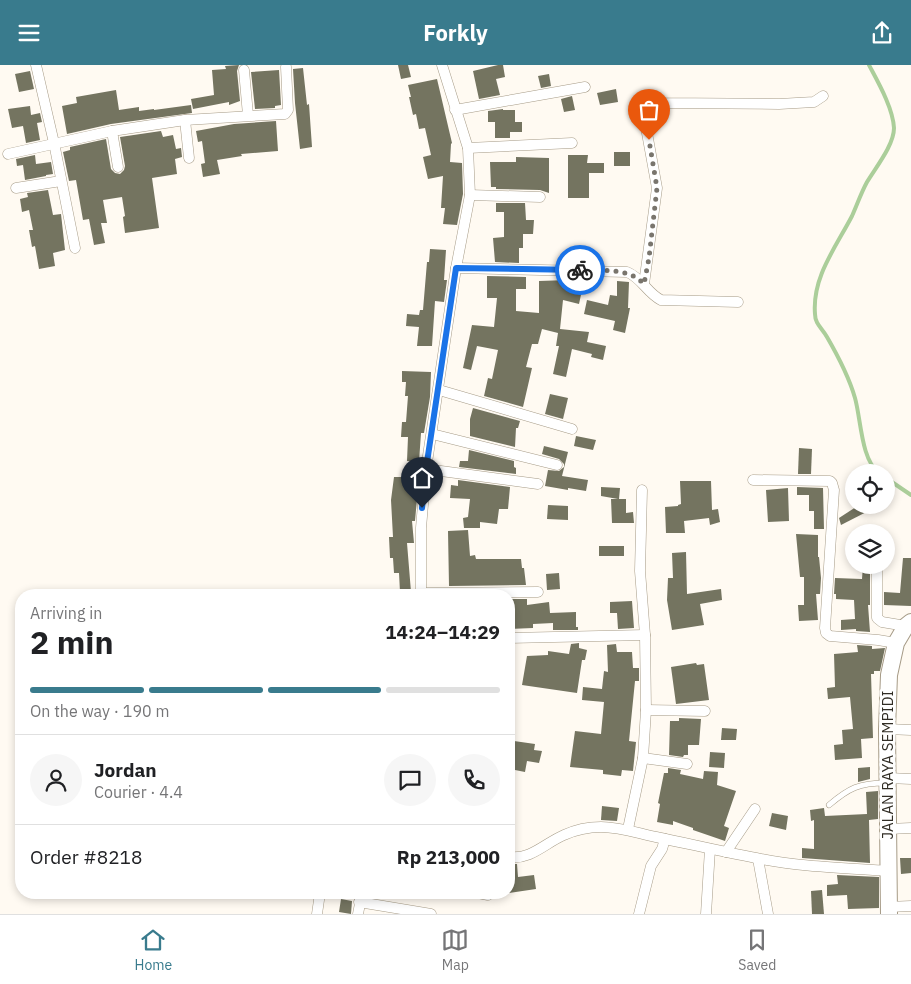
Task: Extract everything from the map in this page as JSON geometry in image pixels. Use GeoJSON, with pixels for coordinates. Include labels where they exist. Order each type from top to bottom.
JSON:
{"type":"FeatureCollection","features":[{"type":"Feature","properties":{"kind":"main road","name":"JALAN RAYA SEMPIDI"},"geometry":{"type":"LineString","coordinates":[[889,911],[887,729],[889,675],[896,643],[908,624]]}},
{"type":"Feature","properties":{"kind":"street"},"geometry":{"type":"LineString","coordinates":[[36,65],[54,143],[74,248]]}},
{"type":"Feature","properties":{"kind":"street"},"geometry":{"type":"LineString","coordinates":[[421,589],[421,528],[426,469],[456,268],[470,195],[468,148],[442,65]]}},
{"type":"Feature","properties":{"kind":"street"},"geometry":{"type":"LineString","coordinates":[[8,154],[112,131],[184,120],[287,112],[286,67]]}},
{"type":"Feature","properties":{"kind":"street"},"geometry":{"type":"LineString","coordinates":[[244,70],[248,115]]}},
{"type":"Feature","properties":{"kind":"street"},"geometry":{"type":"LineString","coordinates":[[455,110],[585,87]]}},
{"type":"Feature","properties":{"kind":"street"},"geometry":{"type":"LineString","coordinates":[[644,284],[657,188],[641,101],[660,103],[735,102],[779,104],[814,102],[823,96]]}},
{"type":"Feature","properties":{"kind":"street"},"geometry":{"type":"LineString","coordinates":[[184,120],[189,159]]}},
{"type":"Feature","properties":{"kind":"street"},"geometry":{"type":"LineString","coordinates":[[112,131],[118,167]]}},
{"type":"Feature","properties":{"kind":"street"},"geometry":{"type":"LineString","coordinates":[[468,148],[572,143]]}},
{"type":"Feature","properties":{"kind":"street"},"geometry":{"type":"LineString","coordinates":[[16,188],[61,181]]}},
{"type":"Feature","properties":{"kind":"street"},"geometry":{"type":"LineString","coordinates":[[470,195],[540,197]]}},
{"type":"Feature","properties":{"kind":"street"},"geometry":{"type":"LineString","coordinates":[[456,268],[627,272],[639,278],[652,294],[661,300],[738,302]]}},
{"type":"Feature","properties":{"kind":"street"},"geometry":{"type":"LineString","coordinates":[[439,390],[572,429]]}},
{"type":"Feature","properties":{"kind":"street"},"geometry":{"type":"LineString","coordinates":[[432,434],[558,465]]}},
{"type":"Feature","properties":{"kind":"street"},"geometry":{"type":"LineString","coordinates":[[426,469],[538,484]]}},
{"type":"Feature","properties":{"kind":"street"},"geometry":{"type":"LineString","coordinates":[[753,480],[830,481],[832,483],[834,490],[826,633],[896,643]]}},
{"type":"Feature","properties":{"kind":"street"},"geometry":{"type":"LineString","coordinates":[[628,829],[643,758],[646,710],[645,635],[640,571],[642,490]]}},
{"type":"Feature","properties":{"kind":"street"},"geometry":{"type":"LineString","coordinates":[[877,574],[877,617],[882,622],[908,624]]}},
{"type":"Feature","properties":{"kind":"street"},"geometry":{"type":"LineString","coordinates":[[515,593],[538,593]]}},
{"type":"Feature","properties":{"kind":"street"},"geometry":{"type":"LineString","coordinates":[[515,638],[645,635]]}},
{"type":"Feature","properties":{"kind":"street"},"geometry":{"type":"LineString","coordinates":[[646,710],[705,711]]}},
{"type":"Feature","properties":{"kind":"street"},"geometry":{"type":"LineString","coordinates":[[887,729],[911,730]]}},
{"type":"Feature","properties":{"kind":"street"},"geometry":{"type":"LineString","coordinates":[[643,758],[688,764]]}},
{"type":"Feature","properties":{"kind":"street"},"geometry":{"type":"LineString","coordinates":[[888,780],[911,779]]}},
{"type":"Feature","properties":{"kind":"street"},"geometry":{"type":"LineString","coordinates":[[726,852],[755,809]]}},
{"type":"Feature","properties":{"kind":"street"},"geometry":{"type":"LineString","coordinates":[[515,858],[526,856],[564,835],[600,827],[628,829],[710,849],[790,864],[888,871]]}},
{"type":"Feature","properties":{"kind":"street"},"geometry":{"type":"LineString","coordinates":[[888,829],[911,828]]}},
{"type":"Feature","properties":{"kind":"street"},"geometry":{"type":"LineString","coordinates":[[639,914],[651,866],[662,849],[665,839]]}},
{"type":"Feature","properties":{"kind":"street"},"geometry":{"type":"LineString","coordinates":[[706,914],[710,849]]}},
{"type":"Feature","properties":{"kind":"street"},"geometry":{"type":"LineString","coordinates":[[758,859],[768,914]]}},
{"type":"Feature","properties":{"kind":"street"},"geometry":{"type":"LineString","coordinates":[[316,914],[319,899]]}},
{"type":"Feature","properties":{"kind":"street"},"geometry":{"type":"LineString","coordinates":[[358,914],[361,899]]}},
{"type":"Feature","properties":{"kind":"street"},"geometry":{"type":"LineString","coordinates":[[369,899],[431,914]]}},
{"type":"Feature","properties":{"kind":"street"},"geometry":{"type":"LineString","coordinates":[[889,911],[911,906]]}},
{"type":"Feature","properties":{"kind":"lane"},"geometry":{"type":"LineString","coordinates":[[829,805],[846,790],[856,786],[888,780]]}},
{"type":"Feature","properties":{"kind":"building"},"geometry":{"type":"Polygon","coordinates":[[[239,65],[237,71],[240,101],[229,105],[229,102],[193,109],[191,99],[214,95],[212,70],[226,69],[225,66],[239,65]]]}},
{"type":"Feature","properties":{"kind":"building"},"geometry":{"type":"Polygon","coordinates":[[[398,65],[408,65],[411,77],[401,79],[398,65]]]}},
{"type":"Feature","properties":{"kind":"building"},"geometry":{"type":"Polygon","coordinates":[[[503,65],[505,77],[496,79],[500,95],[479,99],[473,71],[503,65]]]}},
{"type":"Feature","properties":{"kind":"building"},"geometry":{"type":"Polygon","coordinates":[[[303,68],[307,105],[309,104],[312,147],[300,149],[293,69],[303,68]]]}},
{"type":"Feature","properties":{"kind":"building"},"geometry":{"type":"Polygon","coordinates":[[[279,70],[281,105],[275,106],[275,108],[255,109],[251,72],[279,70]]]}},
{"type":"Feature","properties":{"kind":"building"},"geometry":{"type":"Polygon","coordinates":[[[30,71],[34,89],[19,92],[15,74],[30,71]]]}},
{"type":"Feature","properties":{"kind":"building"},"geometry":{"type":"Polygon","coordinates":[[[549,74],[551,86],[541,88],[538,76],[549,74]]]}},
{"type":"Feature","properties":{"kind":"building"},"geometry":{"type":"Polygon","coordinates":[[[437,79],[452,143],[450,162],[462,163],[463,194],[457,225],[443,224],[445,208],[441,208],[443,176],[428,179],[423,157],[431,155],[425,128],[419,129],[416,114],[413,115],[409,97],[411,97],[408,85],[437,79]]]}},
{"type":"Feature","properties":{"kind":"building"},"geometry":{"type":"Polygon","coordinates":[[[616,89],[618,102],[600,105],[597,93],[616,89]]]}},
{"type":"Feature","properties":{"kind":"building"},"geometry":{"type":"Polygon","coordinates":[[[116,90],[119,110],[139,107],[139,111],[154,110],[191,105],[192,113],[111,124],[67,134],[62,106],[77,103],[76,97],[116,90]]]}},
{"type":"Feature","properties":{"kind":"building"},"geometry":{"type":"Polygon","coordinates":[[[572,96],[575,110],[564,112],[561,99],[572,96]]]}},
{"type":"Feature","properties":{"kind":"building"},"geometry":{"type":"Polygon","coordinates":[[[30,106],[31,115],[40,113],[42,122],[37,123],[40,140],[26,143],[23,126],[12,128],[8,109],[30,106]]]}},
{"type":"Feature","properties":{"kind":"building"},"geometry":{"type":"Polygon","coordinates":[[[515,110],[515,122],[522,122],[522,132],[510,132],[510,138],[495,138],[495,122],[488,122],[488,111],[515,110]]]}},
{"type":"Feature","properties":{"kind":"building"},"geometry":{"type":"Polygon","coordinates":[[[276,121],[278,151],[241,154],[242,156],[217,160],[220,174],[203,177],[201,164],[205,163],[202,141],[198,142],[196,131],[234,124],[276,121]]]}},
{"type":"Feature","properties":{"kind":"building"},"geometry":{"type":"Polygon","coordinates":[[[161,131],[163,137],[173,135],[176,149],[181,148],[182,157],[175,159],[177,174],[152,178],[159,228],[125,233],[122,197],[103,200],[107,223],[101,223],[105,243],[94,245],[89,219],[83,220],[76,180],[69,181],[63,152],[70,150],[70,147],[106,139],[111,169],[115,173],[120,174],[125,166],[120,137],[161,131]]]}},
{"type":"Feature","properties":{"kind":"building"},"geometry":{"type":"Polygon","coordinates":[[[614,152],[630,152],[630,166],[614,166],[614,152]]]}},
{"type":"Feature","properties":{"kind":"building"},"geometry":{"type":"Polygon","coordinates":[[[35,155],[36,164],[51,162],[53,174],[25,180],[23,165],[17,166],[16,159],[35,155]]]}},
{"type":"Feature","properties":{"kind":"building"},"geometry":{"type":"Polygon","coordinates":[[[568,155],[588,155],[587,163],[604,163],[604,173],[589,173],[589,198],[568,198],[568,155]]]}},
{"type":"Feature","properties":{"kind":"building"},"geometry":{"type":"Polygon","coordinates":[[[516,157],[549,158],[549,193],[540,190],[496,189],[496,187],[491,187],[490,162],[516,162],[516,157]]]}},
{"type":"Feature","properties":{"kind":"building"},"geometry":{"type":"Polygon","coordinates":[[[48,190],[53,215],[61,214],[65,250],[53,253],[55,266],[39,269],[35,246],[32,247],[29,230],[33,230],[29,210],[22,212],[20,199],[28,197],[27,193],[48,190]]]}},
{"type":"Feature","properties":{"kind":"building"},"geometry":{"type":"Polygon","coordinates":[[[496,203],[525,203],[526,220],[534,220],[533,234],[523,234],[523,248],[519,248],[519,263],[495,262],[493,238],[504,237],[504,212],[496,212],[496,203]]]}},
{"type":"Feature","properties":{"kind":"building"},"geometry":{"type":"Polygon","coordinates":[[[430,249],[446,250],[444,280],[447,280],[444,302],[435,301],[432,346],[417,346],[419,327],[406,326],[407,314],[419,315],[420,310],[423,310],[430,249]]]}},
{"type":"Feature","properties":{"kind":"building"},"geometry":{"type":"Polygon","coordinates":[[[487,276],[526,277],[526,289],[516,289],[516,311],[539,313],[539,281],[568,280],[568,278],[584,281],[579,304],[563,300],[560,329],[589,332],[587,342],[606,346],[603,360],[591,357],[592,354],[572,349],[566,377],[553,374],[559,346],[556,346],[558,333],[542,329],[538,344],[532,344],[526,367],[532,368],[523,407],[484,396],[488,378],[492,379],[498,350],[477,346],[471,370],[463,368],[472,325],[494,327],[497,298],[487,298],[487,276]]]}},
{"type":"Feature","properties":{"kind":"building"},"geometry":{"type":"Polygon","coordinates":[[[617,281],[629,282],[628,308],[630,308],[625,333],[613,330],[615,321],[584,314],[587,300],[608,305],[610,295],[617,296],[617,281]]]}},
{"type":"Feature","properties":{"kind":"building"},"geometry":{"type":"Polygon","coordinates":[[[402,371],[431,372],[430,397],[424,433],[421,433],[419,462],[407,461],[408,437],[401,437],[402,422],[406,422],[408,396],[405,396],[406,382],[402,382],[402,371]]]}},
{"type":"Feature","properties":{"kind":"building"},"geometry":{"type":"Polygon","coordinates":[[[550,394],[568,398],[563,419],[545,414],[550,394]]]}},
{"type":"Feature","properties":{"kind":"building"},"geometry":{"type":"Polygon","coordinates":[[[473,408],[520,421],[518,428],[516,428],[515,447],[470,436],[470,419],[473,408]]]}},
{"type":"Feature","properties":{"kind":"building"},"geometry":{"type":"Polygon","coordinates":[[[576,436],[596,440],[593,450],[574,446],[576,436]]]}},
{"type":"Feature","properties":{"kind":"building"},"geometry":{"type":"Polygon","coordinates":[[[544,446],[568,452],[562,476],[588,480],[586,491],[545,486],[548,470],[559,471],[564,467],[564,464],[559,459],[542,454],[544,446]]]}},
{"type":"Feature","properties":{"kind":"building"},"geometry":{"type":"Polygon","coordinates":[[[799,448],[812,449],[811,474],[798,474],[799,448]]]}},
{"type":"Feature","properties":{"kind":"building"},"geometry":{"type":"Polygon","coordinates":[[[469,450],[514,461],[516,474],[459,467],[460,461],[468,461],[469,450]]]}},
{"type":"Feature","properties":{"kind":"building"},"geometry":{"type":"Polygon","coordinates":[[[394,477],[406,477],[406,487],[418,488],[415,521],[412,521],[414,543],[407,543],[411,589],[400,589],[399,573],[394,573],[393,558],[390,558],[389,537],[393,537],[391,500],[394,477]]]}},
{"type":"Feature","properties":{"kind":"building"},"geometry":{"type":"Polygon","coordinates":[[[458,480],[510,487],[508,509],[499,509],[497,524],[480,522],[480,528],[464,528],[463,518],[468,517],[470,499],[450,498],[451,485],[458,486],[458,480]]]}},
{"type":"Feature","properties":{"kind":"building"},"geometry":{"type":"Polygon","coordinates":[[[680,481],[711,481],[712,510],[718,509],[720,522],[710,525],[709,518],[684,521],[685,533],[666,533],[665,507],[681,504],[680,481]]]}},
{"type":"Feature","properties":{"kind":"building"},"geometry":{"type":"Polygon","coordinates":[[[601,487],[620,488],[619,499],[626,499],[626,513],[633,512],[634,523],[612,523],[611,499],[618,499],[601,496],[601,487]]]}},
{"type":"Feature","properties":{"kind":"building"},"geometry":{"type":"Polygon","coordinates":[[[797,487],[823,488],[824,529],[814,529],[814,511],[809,511],[809,495],[797,495],[797,487]]]}},
{"type":"Feature","properties":{"kind":"building"},"geometry":{"type":"Polygon","coordinates":[[[788,488],[789,521],[768,522],[766,490],[788,488]]]}},
{"type":"Feature","properties":{"kind":"building"},"geometry":{"type":"Polygon","coordinates":[[[548,505],[568,506],[568,520],[547,519],[548,505]]]}},
{"type":"Feature","properties":{"kind":"building"},"geometry":{"type":"Polygon","coordinates":[[[845,514],[862,514],[841,525],[839,518],[845,514]]]}},
{"type":"Feature","properties":{"kind":"building"},"geometry":{"type":"Polygon","coordinates":[[[468,530],[470,556],[475,555],[476,559],[521,559],[526,585],[449,586],[448,531],[468,530]]]}},
{"type":"Feature","properties":{"kind":"building"},"geometry":{"type":"Polygon","coordinates":[[[796,534],[818,535],[818,557],[821,578],[820,594],[816,594],[818,620],[799,621],[798,605],[804,605],[804,577],[800,577],[796,534]]]}},
{"type":"Feature","properties":{"kind":"building"},"geometry":{"type":"Polygon","coordinates":[[[599,546],[624,546],[624,556],[599,556],[599,546]]]}},
{"type":"Feature","properties":{"kind":"building"},"geometry":{"type":"Polygon","coordinates":[[[686,552],[687,594],[721,589],[722,600],[700,604],[704,625],[672,630],[667,600],[668,578],[673,578],[672,553],[686,552]]]}},
{"type":"Feature","properties":{"kind":"building"},"geometry":{"type":"Polygon","coordinates":[[[903,558],[911,558],[911,606],[884,605],[884,592],[900,593],[903,558]]]}},
{"type":"Feature","properties":{"kind":"building"},"geometry":{"type":"Polygon","coordinates":[[[559,573],[560,589],[547,590],[546,574],[559,573]]]}},
{"type":"Feature","properties":{"kind":"building"},"geometry":{"type":"Polygon","coordinates":[[[862,574],[870,574],[870,605],[868,605],[870,632],[856,631],[856,629],[841,630],[841,620],[855,619],[854,600],[836,599],[836,594],[834,594],[835,578],[862,579],[862,574]]]}},
{"type":"Feature","properties":{"kind":"building"},"geometry":{"type":"Polygon","coordinates":[[[515,599],[527,599],[527,605],[549,602],[550,613],[576,612],[576,627],[578,627],[578,630],[553,630],[553,623],[533,624],[533,628],[515,629],[515,599]]]}},
{"type":"Feature","properties":{"kind":"building"},"geometry":{"type":"Polygon","coordinates":[[[632,601],[634,628],[618,629],[617,613],[610,613],[610,602],[632,601]]]}},
{"type":"Feature","properties":{"kind":"building"},"geometry":{"type":"Polygon","coordinates":[[[579,643],[579,648],[587,650],[585,660],[582,660],[577,693],[522,685],[527,656],[548,655],[548,651],[569,654],[571,644],[579,643]]]}},
{"type":"Feature","properties":{"kind":"building"},"geometry":{"type":"Polygon","coordinates":[[[616,644],[617,652],[632,652],[633,668],[639,668],[639,681],[635,681],[629,741],[636,742],[633,771],[622,770],[621,776],[603,774],[603,770],[570,767],[575,731],[601,734],[604,702],[582,700],[583,687],[602,689],[604,671],[608,672],[607,645],[616,644]]]}},
{"type":"Feature","properties":{"kind":"building"},"geometry":{"type":"Polygon","coordinates":[[[857,645],[872,646],[872,649],[885,648],[880,671],[874,671],[874,674],[871,674],[873,738],[861,739],[862,758],[835,760],[834,745],[843,744],[842,730],[853,729],[850,697],[828,699],[827,688],[835,687],[834,654],[858,652],[857,645]]]}},
{"type":"Feature","properties":{"kind":"building"},"geometry":{"type":"Polygon","coordinates":[[[696,663],[697,665],[704,664],[709,700],[676,704],[671,667],[696,663]]]}},
{"type":"Feature","properties":{"kind":"building"},"geometry":{"type":"Polygon","coordinates":[[[679,718],[701,719],[699,745],[688,745],[688,755],[683,757],[669,755],[670,721],[679,721],[679,718]]]}},
{"type":"Feature","properties":{"kind":"building"},"geometry":{"type":"Polygon","coordinates":[[[722,728],[737,729],[736,740],[721,740],[722,728]]]}},
{"type":"Feature","properties":{"kind":"building"},"geometry":{"type":"Polygon","coordinates":[[[515,741],[535,744],[534,750],[542,751],[539,763],[527,761],[525,772],[515,770],[515,741]]]}},
{"type":"Feature","properties":{"kind":"building"},"geometry":{"type":"Polygon","coordinates":[[[710,752],[725,753],[724,768],[709,767],[710,752]]]}},
{"type":"Feature","properties":{"kind":"building"},"geometry":{"type":"Polygon","coordinates":[[[870,767],[870,779],[858,782],[858,768],[870,767]]]}},
{"type":"Feature","properties":{"kind":"building"},"geometry":{"type":"Polygon","coordinates":[[[668,768],[681,770],[680,774],[703,779],[704,771],[718,772],[717,785],[736,791],[724,826],[729,828],[725,841],[673,821],[673,825],[657,822],[660,804],[658,803],[664,773],[668,773],[668,768]]]}},
{"type":"Feature","properties":{"kind":"building"},"geometry":{"type":"Polygon","coordinates":[[[878,791],[878,819],[869,820],[870,863],[802,858],[802,848],[814,849],[814,820],[811,821],[810,810],[824,808],[825,816],[867,814],[866,792],[878,791]]]}},
{"type":"Feature","properties":{"kind":"building"},"geometry":{"type":"Polygon","coordinates":[[[602,806],[619,808],[617,821],[601,820],[602,806]]]}},
{"type":"Feature","properties":{"kind":"building"},"geometry":{"type":"Polygon","coordinates":[[[772,813],[788,816],[786,830],[769,826],[772,813]]]}},
{"type":"Feature","properties":{"kind":"building"},"geometry":{"type":"Polygon","coordinates":[[[900,858],[911,858],[911,873],[901,874],[900,858]]]}},
{"type":"Feature","properties":{"kind":"building"},"geometry":{"type":"Polygon","coordinates":[[[515,864],[517,864],[518,877],[534,875],[536,889],[515,892],[515,864]]]}},
{"type":"Feature","properties":{"kind":"building"},"geometry":{"type":"Polygon","coordinates":[[[837,875],[879,877],[879,908],[848,909],[847,895],[827,896],[827,885],[838,884],[837,875]]]}},
{"type":"Feature","properties":{"kind":"building"},"geometry":{"type":"Polygon","coordinates":[[[822,890],[824,914],[812,914],[811,891],[822,890]]]}},
{"type":"Feature","properties":{"kind":"building"},"geometry":{"type":"Polygon","coordinates":[[[341,899],[352,901],[351,914],[339,912],[341,899]]]}},
{"type":"Feature","properties":{"kind":"waterway"},"geometry":{"type":"LineString","coordinates":[[869,65],[891,112],[894,128],[893,135],[888,149],[867,182],[852,216],[826,263],[817,287],[815,317],[850,382],[857,407],[862,439],[871,464]]}},
{"type":"Feature","properties":{"kind":"waterway"},"geometry":{"type":"LineString","coordinates":[[895,484],[911,495]]}},
{"type":"Feature","properties":{"kind":"way so far"},"geometry":{"type":"LineString","coordinates":[[580,270],[627,272],[639,278],[644,284],[657,188],[649,140]]}},
{"type":"Feature","properties":{"kind":"route"},"geometry":{"type":"LineString","coordinates":[[422,508],[426,469],[456,268],[580,270]]}}]}
